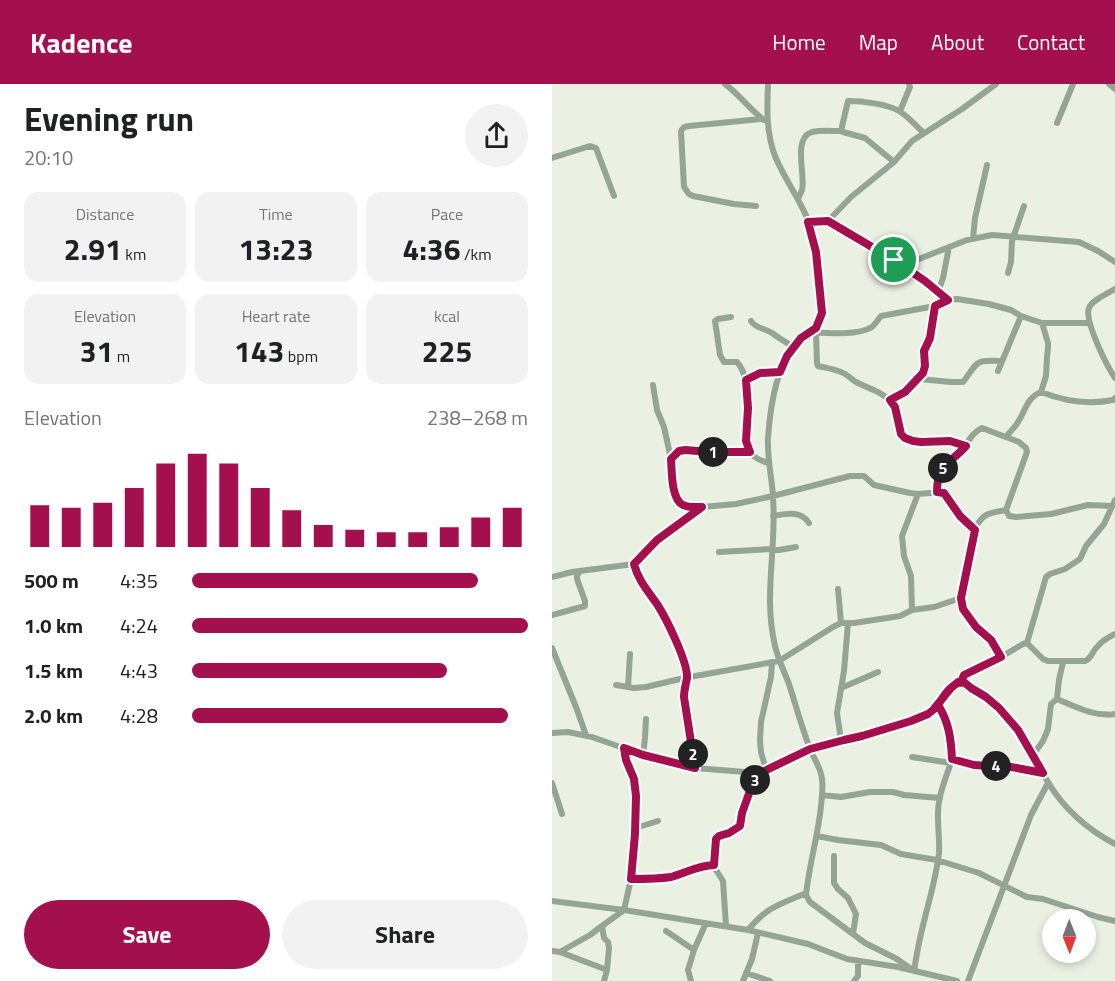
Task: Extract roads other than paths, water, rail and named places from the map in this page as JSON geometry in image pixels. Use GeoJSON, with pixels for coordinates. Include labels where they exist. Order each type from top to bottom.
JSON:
{"type":"FeatureCollection","features":[{"type":"Feature","properties":{"kind":"street"},"geometry":{"type":"LineString","coordinates":[[725,84],[764,120]]}},
{"type":"Feature","properties":{"kind":"street"},"geometry":{"type":"LineString","coordinates":[[768,84],[764,120],[775,156],[808,222],[814,243],[823,306],[816,328],[794,346],[777,378],[769,427],[768,463],[773,496],[769,580],[771,630],[776,662],[821,774],[822,795],[817,836],[806,893],[810,902],[865,943],[897,959],[914,971]]}},
{"type":"Feature","properties":{"kind":"street"},"geometry":{"type":"LineString","coordinates":[[900,111],[910,87],[909,84]]}},
{"type":"Feature","properties":{"kind":"street"},"geometry":{"type":"LineString","coordinates":[[828,221],[851,197],[894,162],[912,141],[996,84]]}},
{"type":"Feature","properties":{"kind":"street"},"geometry":{"type":"LineString","coordinates":[[1057,123],[1073,84]]}},
{"type":"Feature","properties":{"kind":"street"},"geometry":{"type":"LineString","coordinates":[[1109,84],[1115,89]]}},
{"type":"Feature","properties":{"kind":"street"},"geometry":{"type":"LineString","coordinates":[[841,131],[849,100],[900,111],[924,134]]}},
{"type":"Feature","properties":{"kind":"street"},"geometry":{"type":"LineString","coordinates":[[756,206],[734,204],[689,194],[684,187],[681,131],[684,127],[689,126],[764,120]]}},
{"type":"Feature","properties":{"kind":"street"},"geometry":{"type":"LineString","coordinates":[[798,199],[802,189],[802,144],[805,137],[813,132],[841,131],[865,138],[894,162]]}},
{"type":"Feature","properties":{"kind":"street"},"geometry":{"type":"LineString","coordinates":[[552,158],[590,146],[596,148],[614,196]]}},
{"type":"Feature","properties":{"kind":"street"},"geometry":{"type":"LineString","coordinates":[[973,239],[975,218],[987,165]]}},
{"type":"Feature","properties":{"kind":"street"},"geometry":{"type":"LineString","coordinates":[[1008,273],[1013,236],[1024,206]]}},
{"type":"Feature","properties":{"kind":"street"},"geometry":{"type":"LineString","coordinates":[[808,222],[828,221],[894,260],[948,300]]}},
{"type":"Feature","properties":{"kind":"street"},"geometry":{"type":"LineString","coordinates":[[894,260],[919,259],[973,239],[992,235],[1079,242],[1115,262]]}},
{"type":"Feature","properties":{"kind":"street"},"geometry":{"type":"LineString","coordinates":[[938,292],[949,247]]}},
{"type":"Feature","properties":{"kind":"street"},"geometry":{"type":"LineString","coordinates":[[1115,289],[1090,306],[1088,316],[1115,378]]}},
{"type":"Feature","properties":{"kind":"street"},"geometry":{"type":"LineString","coordinates":[[813,332],[839,333],[865,330],[874,326],[881,316],[935,306],[957,299],[1011,310],[1042,323],[1089,322]]}},
{"type":"Feature","properties":{"kind":"street"},"geometry":{"type":"LineString","coordinates":[[890,400],[905,392],[923,373],[924,351],[930,338],[935,306]]}},
{"type":"Feature","properties":{"kind":"street"},"geometry":{"type":"LineString","coordinates":[[998,371],[1021,316]]}},
{"type":"Feature","properties":{"kind":"street"},"geometry":{"type":"LineString","coordinates":[[730,317],[716,321],[720,355],[724,362],[739,363],[746,380],[748,408],[746,441],[750,452],[768,463]]}},
{"type":"Feature","properties":{"kind":"street"},"geometry":{"type":"LineString","coordinates":[[751,321],[754,325],[794,346]]}},
{"type":"Feature","properties":{"kind":"street"},"geometry":{"type":"LineString","coordinates":[[1006,437],[1017,424],[1025,406],[1041,392],[1046,376],[1048,348],[1042,323]]}},
{"type":"Feature","properties":{"kind":"street"},"geometry":{"type":"LineString","coordinates":[[813,332],[818,366],[839,371],[890,400],[895,407],[901,434],[905,438],[921,442],[950,441],[966,446]]}},
{"type":"Feature","properties":{"kind":"street"},"geometry":{"type":"LineString","coordinates":[[918,378],[963,382],[975,365],[982,361],[1002,361]]}},
{"type":"Feature","properties":{"kind":"street"},"geometry":{"type":"LineString","coordinates":[[746,380],[760,373],[780,372]]}},
{"type":"Feature","properties":{"kind":"street"},"geometry":{"type":"LineString","coordinates":[[652,385],[671,459],[675,493],[677,500],[682,504],[690,507],[736,504],[859,475],[867,477],[874,485],[918,494],[944,493],[960,516],[975,530]]}},
{"type":"Feature","properties":{"kind":"street"},"geometry":{"type":"LineString","coordinates":[[1041,392],[1079,403],[1108,401],[1115,398]]}},
{"type":"Feature","properties":{"kind":"street"},"geometry":{"type":"LineString","coordinates":[[937,492],[938,478],[946,464],[957,457],[979,428],[1019,442],[1026,448],[1027,452],[1006,510],[1009,516],[1051,514],[1088,505],[1113,503],[1104,524],[1086,546],[1080,558],[1065,569],[1046,577],[1027,643],[964,675],[961,682]]}},
{"type":"Feature","properties":{"kind":"street"},"geometry":{"type":"LineString","coordinates":[[671,459],[679,451],[685,450],[750,452]]}},
{"type":"Feature","properties":{"kind":"street"},"geometry":{"type":"LineString","coordinates":[[912,610],[911,576],[904,556],[902,536],[918,494]]}},
{"type":"Feature","properties":{"kind":"street"},"geometry":{"type":"LineString","coordinates":[[552,577],[634,564],[657,540],[702,507]]}},
{"type":"Feature","properties":{"kind":"street"},"geometry":{"type":"LineString","coordinates":[[1001,657],[991,640],[976,627],[963,609],[961,598],[975,530],[980,520],[986,515],[1006,510]]}},
{"type":"Feature","properties":{"kind":"street"},"geometry":{"type":"LineString","coordinates":[[773,516],[799,514],[809,523]]}},
{"type":"Feature","properties":{"kind":"street"},"geometry":{"type":"LineString","coordinates":[[718,552],[779,550],[796,547]]}},
{"type":"Feature","properties":{"kind":"street"},"geometry":{"type":"LineString","coordinates":[[634,564],[647,592],[669,623],[685,667],[687,678],[684,697],[695,768]]}},
{"type":"Feature","properties":{"kind":"street"},"geometry":{"type":"LineString","coordinates":[[552,615],[585,606],[577,579],[580,571]]}},
{"type":"Feature","properties":{"kind":"street"},"geometry":{"type":"LineString","coordinates":[[838,589],[845,623],[837,713],[841,740]]}},
{"type":"Feature","properties":{"kind":"street"},"geometry":{"type":"LineString","coordinates":[[616,685],[646,687],[776,662],[833,627],[845,623],[900,616],[912,610],[934,607],[961,598]]}},
{"type":"Feature","properties":{"kind":"street"},"geometry":{"type":"LineString","coordinates":[[1027,643],[1048,661],[1085,661],[1090,659],[1097,646],[1115,634]]}},
{"type":"Feature","properties":{"kind":"street"},"geometry":{"type":"LineString","coordinates":[[552,648],[586,735]]}},
{"type":"Feature","properties":{"kind":"street"},"geometry":{"type":"LineString","coordinates":[[627,687],[630,654]]}},
{"type":"Feature","properties":{"kind":"street"},"geometry":{"type":"LineString","coordinates":[[766,770],[761,752],[761,722],[776,662]]}},
{"type":"Feature","properties":{"kind":"street"},"geometry":{"type":"LineString","coordinates":[[1033,755],[1048,729],[1051,704],[1057,699],[1063,662]]}},
{"type":"Feature","properties":{"kind":"street"},"geometry":{"type":"LineString","coordinates":[[841,687],[878,672]]}},
{"type":"Feature","properties":{"kind":"street"},"geometry":{"type":"LineString","coordinates":[[552,733],[568,732],[586,735],[643,755],[695,768],[758,774],[810,749],[862,736],[928,714],[955,684],[961,682],[986,697],[1018,730],[1048,783],[1062,802],[1080,820],[1115,843]]}},
{"type":"Feature","properties":{"kind":"street"},"geometry":{"type":"LineString","coordinates":[[1057,699],[1093,714],[1115,714]]}},
{"type":"Feature","properties":{"kind":"street"},"geometry":{"type":"LineString","coordinates":[[914,971],[933,888],[937,860],[940,798],[952,761],[949,729],[945,715],[938,705]]}},
{"type":"Feature","properties":{"kind":"street"},"geometry":{"type":"LineString","coordinates":[[643,755],[646,719]]}},
{"type":"Feature","properties":{"kind":"street"},"geometry":{"type":"LineString","coordinates":[[560,952],[590,935],[624,909],[631,879],[636,796],[634,779],[624,748]]}},
{"type":"Feature","properties":{"kind":"street"},"geometry":{"type":"LineString","coordinates":[[912,757],[974,765],[1006,766],[1043,773]]}},
{"type":"Feature","properties":{"kind":"street"},"geometry":{"type":"LineString","coordinates":[[726,926],[723,881],[714,865],[716,839],[740,826],[742,813],[758,774]]}},
{"type":"Feature","properties":{"kind":"street"},"geometry":{"type":"LineString","coordinates":[[552,783],[562,814]]}},
{"type":"Feature","properties":{"kind":"street"},"geometry":{"type":"LineString","coordinates":[[968,981],[1031,814],[1048,783]]}},
{"type":"Feature","properties":{"kind":"street"},"geometry":{"type":"LineString","coordinates":[[822,795],[842,797],[870,792],[893,792],[940,798]]}},
{"type":"Feature","properties":{"kind":"street"},"geometry":{"type":"LineString","coordinates":[[635,827],[658,821]]}},
{"type":"Feature","properties":{"kind":"street"},"geometry":{"type":"LineString","coordinates":[[817,836],[881,845],[901,854],[937,860],[979,873],[1027,897],[1043,899],[1115,921]]}},
{"type":"Feature","properties":{"kind":"street"},"geometry":{"type":"LineString","coordinates":[[834,856],[834,883],[848,898],[856,914],[853,934]]}},
{"type":"Feature","properties":{"kind":"street"},"geometry":{"type":"LineString","coordinates":[[631,879],[671,877],[705,865],[714,865]]}},
{"type":"Feature","properties":{"kind":"street"},"geometry":{"type":"LineString","coordinates":[[748,930],[763,913],[778,904],[806,893]]}},
{"type":"Feature","properties":{"kind":"street"},"geometry":{"type":"LineString","coordinates":[[552,901],[624,909],[748,930],[808,944],[847,959],[957,981]]}},
{"type":"Feature","properties":{"kind":"street"},"geometry":{"type":"LineString","coordinates":[[691,981],[687,970],[706,923]]}},
{"type":"Feature","properties":{"kind":"street"},"geometry":{"type":"LineString","coordinates":[[602,926],[609,948],[604,981]]}},
{"type":"Feature","properties":{"kind":"street"},"geometry":{"type":"LineString","coordinates":[[666,931],[694,950]]}},
{"type":"Feature","properties":{"kind":"street"},"geometry":{"type":"LineString","coordinates":[[743,981],[752,959],[758,933]]}},
{"type":"Feature","properties":{"kind":"street"},"geometry":{"type":"LineString","coordinates":[[552,951],[607,970]]}},
{"type":"Feature","properties":{"kind":"street"},"geometry":{"type":"LineString","coordinates":[[858,961],[858,979]]}},
{"type":"Feature","properties":{"kind":"street"},"geometry":{"type":"LineString","coordinates":[[746,973],[770,981]]}}]}
